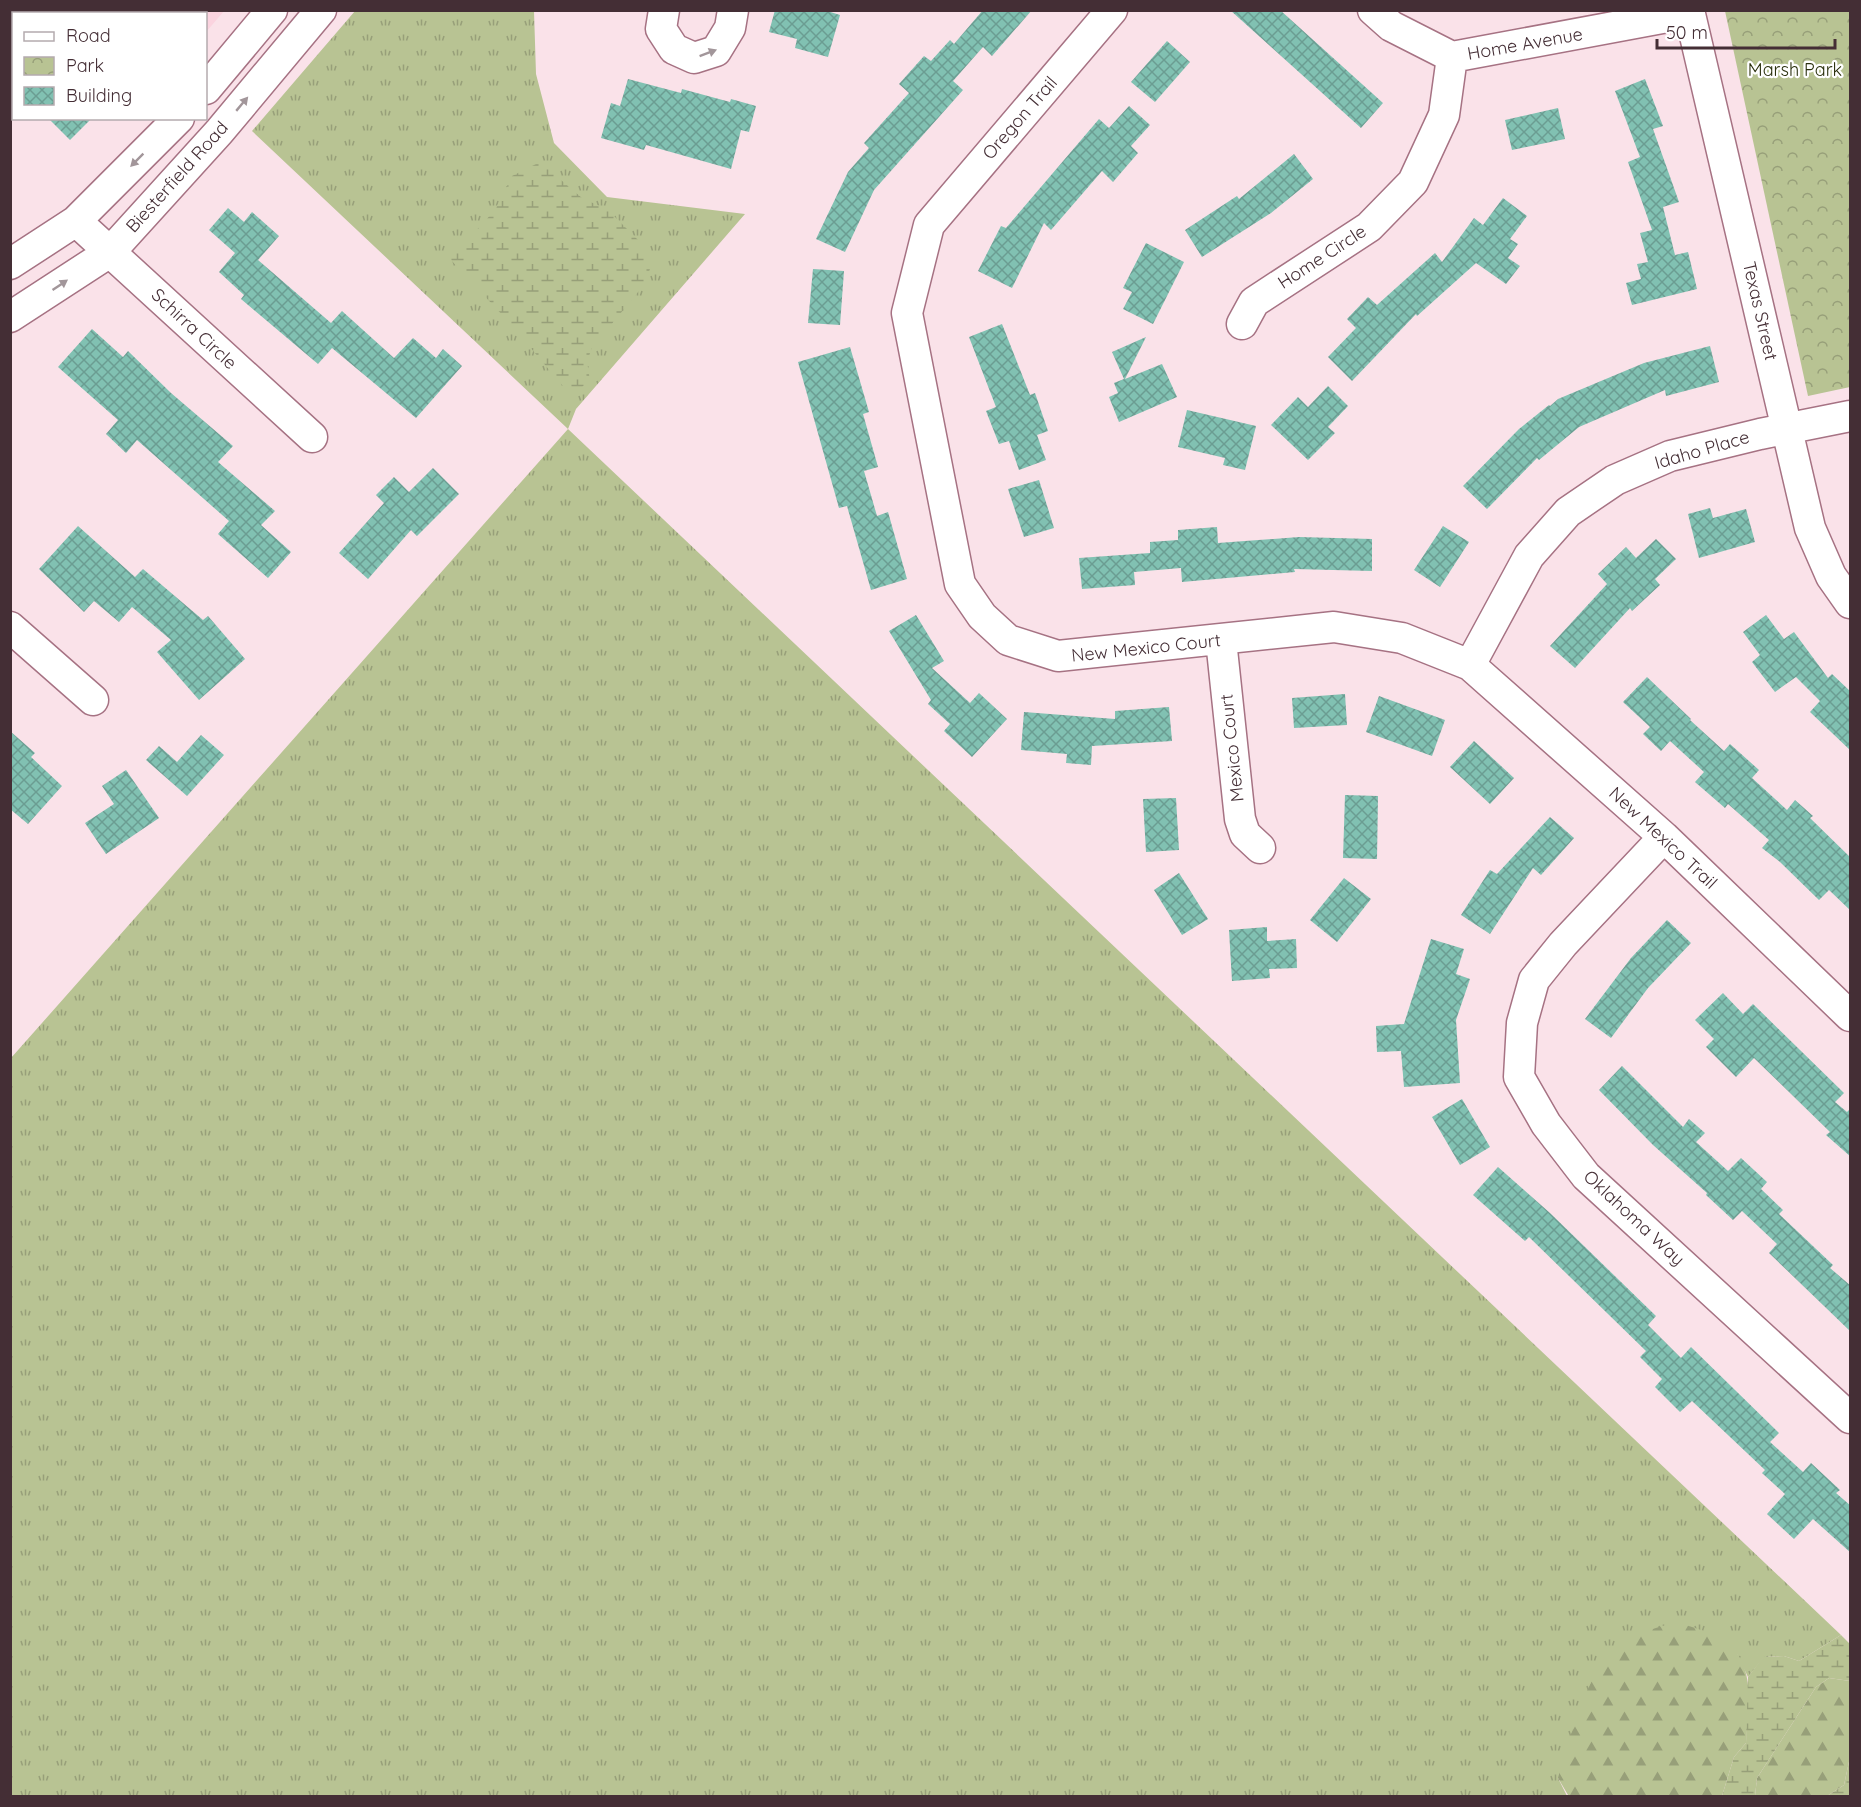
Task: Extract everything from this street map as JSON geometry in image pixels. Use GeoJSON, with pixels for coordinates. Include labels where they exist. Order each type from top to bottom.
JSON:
{"type":"FeatureCollection","features":[{"type":"Feature","properties":{"kind":"street"},"geometry":{"type":"LineString","coordinates":[[207,88],[272,10]]}},
{"type":"Feature","properties":{"kind":"street","name":"Biesterfield Road"},"geometry":{"type":"LineString","coordinates":[[10,316],[110,252],[210,125],[321,10]]}},
{"type":"Feature","properties":{"kind":"street"},"geometry":{"type":"LineString","coordinates":[[664,10],[661,29],[674,49],[694,58],[716,51],[730,28],[734,10]]}},
{"type":"Feature","properties":{"kind":"street","name":"Oregon Trail"},"geometry":{"type":"LineString","coordinates":[[929,225],[1112,10]]}},
{"type":"Feature","properties":{"kind":"street","name":"Home Avenue"},"geometry":{"type":"LineString","coordinates":[[1373,10],[1391,26],[1452,57],[1689,12]]}},
{"type":"Feature","properties":{"kind":"street","name":"Texas Street"},"geometry":{"type":"LineString","coordinates":[[1689,12],[1810,528],[1831,576],[1851,603]]}},
{"type":"Feature","properties":{"kind":"street","name":"Home Circle"},"geometry":{"type":"LineString","coordinates":[[1242,324],[1254,302],[1369,227],[1413,182],[1444,115],[1452,57]]}},
{"type":"Feature","properties":{"kind":"street"},"geometry":{"type":"LineString","coordinates":[[10,264],[76,220],[177,120]]}},
{"type":"Feature","properties":{"kind":"street","name":"Schirra Circle"},"geometry":{"type":"LineString","coordinates":[[76,220],[312,437]]}},
{"type":"Feature","properties":{"kind":"street","name":"New Mexico Court"},"geometry":{"type":"LineString","coordinates":[[929,225],[907,313],[960,584],[982,616],[1008,640],[1058,656],[1334,627],[1402,638],[1470,665]]}},
{"type":"Feature","properties":{"kind":"street","name":"Idaho Place"},"geometry":{"type":"LineString","coordinates":[[1470,665],[1529,556],[1568,512],[1615,480],[1670,456],[1788,428],[1851,416]]}},
{"type":"Feature","properties":{"kind":"street"},"geometry":{"type":"LineString","coordinates":[[10,627],[93,700]]}},
{"type":"Feature","properties":{"kind":"street","name":"Mexico Court"},"geometry":{"type":"LineString","coordinates":[[1221,640],[1240,819],[1245,834],[1260,848]]}},
{"type":"Feature","properties":{"kind":"street","name":"New Mexico Trail"},"geometry":{"type":"LineString","coordinates":[[1470,665],[1664,837],[1851,1016]]}},
{"type":"Feature","properties":{"kind":"street","name":"Oklahoma Way"},"geometry":{"type":"LineString","coordinates":[[1664,837],[1563,944],[1534,980],[1522,1023],[1519,1077],[1546,1124],[1586,1176],[1851,1418]]}},
{"type":"Feature","properties":{"kind":"shaded area"},"geometry":{"type":"Polygon","coordinates":[[[224,11],[207,31],[207,12],[123,12],[224,11]]]}},
{"type":"Feature","properties":{"kind":"green space"},"geometry":{"type":"Polygon","coordinates":[[[355,11],[534,11],[536,74],[554,143],[607,197],[745,214],[576,409],[568,429],[252,131],[355,11]]]}},
{"type":"Feature","properties":{"kind":"green space","name":"Marsh Park"},"geometry":{"type":"Polygon","coordinates":[[[1725,11],[1850,11],[1850,387],[1808,396],[1725,11]]]}},
{"type":"Feature","properties":{"kind":"green space"},"geometry":{"type":"Polygon","coordinates":[[[540,162],[582,198],[608,210],[639,241],[650,269],[643,286],[592,348],[587,361],[590,381],[578,390],[568,392],[506,319],[450,259],[495,210],[512,176],[540,162]]]}},
{"type":"Feature","properties":{"kind":"green space"},"geometry":{"type":"Polygon","coordinates":[[[568,429],[1841,1635],[1799,1661],[1784,1656],[1764,1657],[1748,1677],[1737,1654],[1558,1778],[1567,1796],[11,1796],[11,1058],[568,429]]]}},
{"type":"Feature","properties":{"kind":"green space"},"geometry":{"type":"Polygon","coordinates":[[[1678,1622],[1726,1642],[1736,1652],[1746,1675],[1749,1703],[1746,1743],[1734,1757],[1722,1796],[1568,1795],[1558,1778],[1578,1712],[1601,1665],[1616,1647],[1624,1642],[1651,1630],[1678,1622]]]}},
{"type":"Feature","properties":{"kind":"green space"},"geometry":{"type":"Polygon","coordinates":[[[1841,1635],[1850,1644],[1850,1681],[1829,1678],[1816,1687],[1757,1778],[1755,1796],[1722,1796],[1734,1757],[1746,1743],[1748,1677],[1763,1657],[1784,1656],[1799,1661],[1841,1635]]]}},
{"type":"Feature","properties":{"kind":"green space"},"geometry":{"type":"Polygon","coordinates":[[[1829,1678],[1850,1681],[1850,1757],[1844,1785],[1827,1796],[1755,1796],[1757,1778],[1816,1687],[1829,1678]]]}},
{"type":"Feature","properties":{"kind":"green space"},"geometry":{"type":"Polygon","coordinates":[[[1850,1757],[1850,1796],[1827,1796],[1844,1785],[1850,1757]]]}},
{"type":"Feature","properties":{"kind":"building"},"geometry":{"type":"Polygon","coordinates":[[[775,10],[824,10],[840,15],[828,57],[795,48],[797,39],[769,32],[775,10]]]}},
{"type":"Feature","properties":{"kind":"building"},"geometry":{"type":"Polygon","coordinates":[[[983,10],[1032,10],[992,56],[983,47],[953,81],[963,90],[874,190],[845,252],[816,239],[848,172],[869,148],[864,143],[909,93],[899,84],[924,56],[931,61],[950,40],[954,44],[983,10]]]}},
{"type":"Feature","properties":{"kind":"building"},"geometry":{"type":"Polygon","coordinates":[[[1230,10],[1280,10],[1383,103],[1361,128],[1230,10]]]}},
{"type":"Feature","properties":{"kind":"building"},"geometry":{"type":"Polygon","coordinates":[[[1167,41],[1190,62],[1155,102],[1131,82],[1167,41]]]}},
{"type":"Feature","properties":{"kind":"building"},"geometry":{"type":"Polygon","coordinates":[[[628,79],[681,93],[682,89],[730,102],[731,99],[756,106],[749,132],[741,130],[731,169],[646,145],[644,150],[601,138],[611,103],[620,106],[628,79]]]}},
{"type":"Feature","properties":{"kind":"building"},"geometry":{"type":"Polygon","coordinates":[[[1645,79],[1663,126],[1653,129],[1679,202],[1663,207],[1675,255],[1688,252],[1697,289],[1632,305],[1626,283],[1641,279],[1637,264],[1648,262],[1640,233],[1652,230],[1628,162],[1640,157],[1615,91],[1645,79]]]}},
{"type":"Feature","properties":{"kind":"building"},"geometry":{"type":"Polygon","coordinates":[[[1129,106],[1150,125],[1131,146],[1138,153],[1113,182],[1102,171],[1051,230],[1044,223],[1012,288],[978,271],[1001,226],[1006,228],[1099,119],[1109,128],[1129,106]]]}},
{"type":"Feature","properties":{"kind":"building"},"geometry":{"type":"Polygon","coordinates":[[[1558,108],[1565,139],[1512,150],[1505,120],[1558,108]]]}},
{"type":"Feature","properties":{"kind":"building"},"geometry":{"type":"Polygon","coordinates":[[[50,120],[90,120],[70,140],[50,120]]]}},
{"type":"Feature","properties":{"kind":"building"},"geometry":{"type":"Polygon","coordinates":[[[1294,154],[1313,179],[1271,213],[1202,257],[1185,230],[1237,196],[1239,199],[1294,154]]]}},
{"type":"Feature","properties":{"kind":"building"},"geometry":{"type":"Polygon","coordinates":[[[1503,198],[1527,216],[1510,239],[1518,244],[1508,258],[1520,266],[1506,284],[1476,263],[1417,316],[1416,314],[1352,381],[1328,357],[1356,328],[1347,319],[1368,297],[1377,305],[1435,253],[1442,262],[1474,218],[1483,225],[1503,198]]]}},
{"type":"Feature","properties":{"kind":"building"},"geometry":{"type":"Polygon","coordinates":[[[228,208],[244,222],[252,212],[279,236],[258,260],[331,323],[342,311],[394,358],[413,338],[436,358],[443,349],[462,366],[416,418],[332,348],[318,364],[241,299],[244,295],[219,272],[235,253],[209,230],[228,208]]]}},
{"type":"Feature","properties":{"kind":"building"},"geometry":{"type":"Polygon","coordinates":[[[1146,243],[1184,262],[1153,324],[1123,309],[1132,292],[1123,288],[1146,243]]]}},
{"type":"Feature","properties":{"kind":"building"},"geometry":{"type":"Polygon","coordinates":[[[813,269],[844,271],[840,325],[808,323],[813,269]]]}},
{"type":"Feature","properties":{"kind":"building"},"geometry":{"type":"Polygon","coordinates":[[[1002,324],[1030,395],[1035,393],[1048,431],[1037,435],[1046,460],[1019,470],[1009,441],[999,444],[986,411],[996,407],[969,337],[1002,324]]]}},
{"type":"Feature","properties":{"kind":"building"},"geometry":{"type":"Polygon","coordinates":[[[92,329],[123,357],[128,351],[171,393],[233,446],[218,462],[275,511],[261,525],[291,552],[268,578],[218,534],[229,521],[137,440],[126,453],[106,434],[118,420],[58,367],[92,329]]]}},
{"type":"Feature","properties":{"kind":"building"},"geometry":{"type":"Polygon","coordinates":[[[1146,337],[1125,379],[1162,364],[1177,397],[1119,422],[1109,397],[1118,393],[1114,383],[1124,379],[1112,352],[1146,337]]]}},
{"type":"Feature","properties":{"kind":"building"},"geometry":{"type":"Polygon","coordinates":[[[1710,346],[1719,382],[1666,396],[1665,390],[1579,427],[1539,460],[1537,458],[1487,509],[1463,486],[1519,429],[1558,399],[1644,363],[1710,346]]]}},
{"type":"Feature","properties":{"kind":"building"},"geometry":{"type":"Polygon","coordinates":[[[850,347],[869,412],[863,414],[878,467],[864,471],[877,516],[888,512],[907,579],[871,590],[847,506],[839,508],[798,362],[850,347]]]}},
{"type":"Feature","properties":{"kind":"building"},"geometry":{"type":"Polygon","coordinates":[[[1328,386],[1348,406],[1328,427],[1335,433],[1308,460],[1271,425],[1298,397],[1308,407],[1328,386]]]}},
{"type":"Feature","properties":{"kind":"building"},"geometry":{"type":"Polygon","coordinates":[[[1187,410],[1256,426],[1245,470],[1223,465],[1225,458],[1178,447],[1187,410]]]}},
{"type":"Feature","properties":{"kind":"building"},"geometry":{"type":"Polygon","coordinates":[[[433,468],[459,494],[417,536],[411,530],[368,579],[339,553],[384,503],[376,495],[394,477],[409,492],[433,468]]]}},
{"type":"Feature","properties":{"kind":"building"},"geometry":{"type":"Polygon","coordinates":[[[1039,480],[1054,528],[1024,537],[1008,489],[1039,480]]]}},
{"type":"Feature","properties":{"kind":"building"},"geometry":{"type":"Polygon","coordinates":[[[1710,508],[1713,518],[1746,509],[1755,542],[1699,558],[1688,514],[1710,508]]]}},
{"type":"Feature","properties":{"kind":"building"},"geometry":{"type":"Polygon","coordinates":[[[78,526],[135,577],[143,569],[203,620],[208,616],[245,659],[199,700],[157,652],[171,640],[132,607],[119,622],[94,601],[84,612],[39,569],[78,526]]]}},
{"type":"Feature","properties":{"kind":"building"},"geometry":{"type":"Polygon","coordinates":[[[1443,526],[1469,542],[1440,587],[1414,570],[1443,526]]]}},
{"type":"Feature","properties":{"kind":"building"},"geometry":{"type":"Polygon","coordinates":[[[1217,527],[1218,543],[1299,537],[1372,539],[1372,571],[1294,569],[1295,572],[1182,582],[1181,568],[1134,572],[1135,585],[1082,589],[1079,558],[1150,553],[1150,542],[1178,540],[1178,530],[1217,527]]]}},
{"type":"Feature","properties":{"kind":"building"},"geometry":{"type":"Polygon","coordinates":[[[1656,539],[1676,559],[1655,579],[1660,585],[1632,611],[1630,608],[1575,668],[1550,646],[1607,584],[1598,574],[1626,547],[1636,558],[1656,539]]]}},
{"type":"Feature","properties":{"kind":"building"},"geometry":{"type":"Polygon","coordinates":[[[916,615],[944,661],[932,668],[970,703],[979,693],[1007,719],[972,757],[944,731],[950,724],[928,704],[931,700],[889,631],[916,615]]]}},
{"type":"Feature","properties":{"kind":"building"},"geometry":{"type":"Polygon","coordinates":[[[1766,615],[1784,639],[1794,632],[1828,678],[1832,674],[1851,692],[1851,751],[1810,712],[1820,701],[1796,677],[1775,692],[1752,662],[1760,655],[1743,632],[1766,615]]]}},
{"type":"Feature","properties":{"kind":"building"},"geometry":{"type":"Polygon","coordinates":[[[1647,677],[1724,751],[1730,744],[1759,770],[1752,778],[1787,810],[1795,800],[1813,816],[1810,818],[1851,858],[1851,911],[1829,890],[1819,900],[1762,848],[1769,840],[1728,804],[1725,808],[1695,782],[1704,772],[1670,741],[1661,751],[1643,734],[1650,727],[1623,702],[1647,677]]]}},
{"type":"Feature","properties":{"kind":"building"},"geometry":{"type":"Polygon","coordinates":[[[1345,694],[1347,725],[1294,728],[1292,698],[1345,694]]]}},
{"type":"Feature","properties":{"kind":"building"},"geometry":{"type":"Polygon","coordinates":[[[1379,696],[1445,720],[1432,756],[1366,732],[1379,696]]]}},
{"type":"Feature","properties":{"kind":"building"},"geometry":{"type":"Polygon","coordinates":[[[1169,707],[1172,741],[1092,746],[1091,765],[1066,763],[1067,754],[1021,750],[1024,712],[1115,719],[1115,711],[1169,707]]]}},
{"type":"Feature","properties":{"kind":"building"},"geometry":{"type":"Polygon","coordinates":[[[10,731],[35,753],[31,757],[62,786],[28,824],[10,809],[10,731]]]}},
{"type":"Feature","properties":{"kind":"building"},"geometry":{"type":"Polygon","coordinates":[[[201,735],[224,755],[187,796],[146,760],[159,746],[177,762],[201,735]]]}},
{"type":"Feature","properties":{"kind":"building"},"geometry":{"type":"Polygon","coordinates":[[[1474,741],[1514,778],[1490,804],[1450,767],[1474,741]]]}},
{"type":"Feature","properties":{"kind":"building"},"geometry":{"type":"Polygon","coordinates":[[[126,770],[159,818],[106,854],[85,823],[114,804],[102,786],[126,770]]]}},
{"type":"Feature","properties":{"kind":"building"},"geometry":{"type":"Polygon","coordinates":[[[1345,795],[1378,796],[1377,859],[1343,858],[1345,795]]]}},
{"type":"Feature","properties":{"kind":"building"},"geometry":{"type":"Polygon","coordinates":[[[1176,798],[1179,850],[1146,852],[1143,799],[1176,798]]]}},
{"type":"Feature","properties":{"kind":"building"},"geometry":{"type":"Polygon","coordinates":[[[1550,817],[1574,838],[1541,875],[1533,868],[1490,934],[1461,915],[1490,870],[1497,874],[1550,817]]]}},
{"type":"Feature","properties":{"kind":"building"},"geometry":{"type":"Polygon","coordinates":[[[1179,873],[1208,919],[1182,935],[1154,890],[1179,873]]]}},
{"type":"Feature","properties":{"kind":"building"},"geometry":{"type":"Polygon","coordinates":[[[1344,878],[1371,899],[1337,942],[1310,920],[1344,878]]]}},
{"type":"Feature","properties":{"kind":"building"},"geometry":{"type":"Polygon","coordinates":[[[1667,920],[1691,943],[1648,988],[1611,1038],[1585,1019],[1631,958],[1667,920]]]}},
{"type":"Feature","properties":{"kind":"building"},"geometry":{"type":"Polygon","coordinates":[[[1267,927],[1267,941],[1296,939],[1297,968],[1269,969],[1270,978],[1232,981],[1229,930],[1267,927]]]}},
{"type":"Feature","properties":{"kind":"building"},"geometry":{"type":"Polygon","coordinates":[[[1431,939],[1464,949],[1456,974],[1470,979],[1456,1020],[1460,1083],[1404,1087],[1401,1051],[1377,1052],[1376,1026],[1404,1024],[1431,939]]]}},
{"type":"Feature","properties":{"kind":"building"},"geometry":{"type":"Polygon","coordinates":[[[1723,993],[1743,1014],[1753,1004],[1844,1093],[1835,1102],[1847,1112],[1851,1108],[1851,1157],[1826,1135],[1830,1132],[1754,1058],[1736,1077],[1706,1047],[1714,1039],[1695,1020],[1723,993]]]}},
{"type":"Feature","properties":{"kind":"building"},"geometry":{"type":"Polygon","coordinates":[[[1622,1066],[1683,1127],[1689,1119],[1705,1133],[1696,1142],[1728,1171],[1741,1158],[1767,1182],[1761,1189],[1783,1210],[1779,1214],[1833,1265],[1830,1268],[1851,1286],[1851,1332],[1769,1253],[1777,1244],[1742,1211],[1733,1220],[1706,1195],[1707,1193],[1653,1145],[1599,1090],[1622,1066]]]}},
{"type":"Feature","properties":{"kind":"building"},"geometry":{"type":"Polygon","coordinates":[[[1462,1099],[1490,1147],[1460,1165],[1432,1117],[1462,1099]]]}},
{"type":"Feature","properties":{"kind":"building"},"geometry":{"type":"Polygon","coordinates":[[[1498,1167],[1550,1213],[1656,1316],[1648,1325],[1681,1358],[1691,1347],[1779,1433],[1770,1442],[1803,1472],[1811,1463],[1840,1490],[1836,1493],[1851,1506],[1851,1553],[1813,1519],[1794,1539],[1767,1514],[1785,1494],[1762,1473],[1765,1470],[1692,1401],[1680,1412],[1655,1387],[1662,1379],[1640,1357],[1646,1351],[1529,1237],[1525,1241],[1473,1195],[1498,1167]]]}}]}
